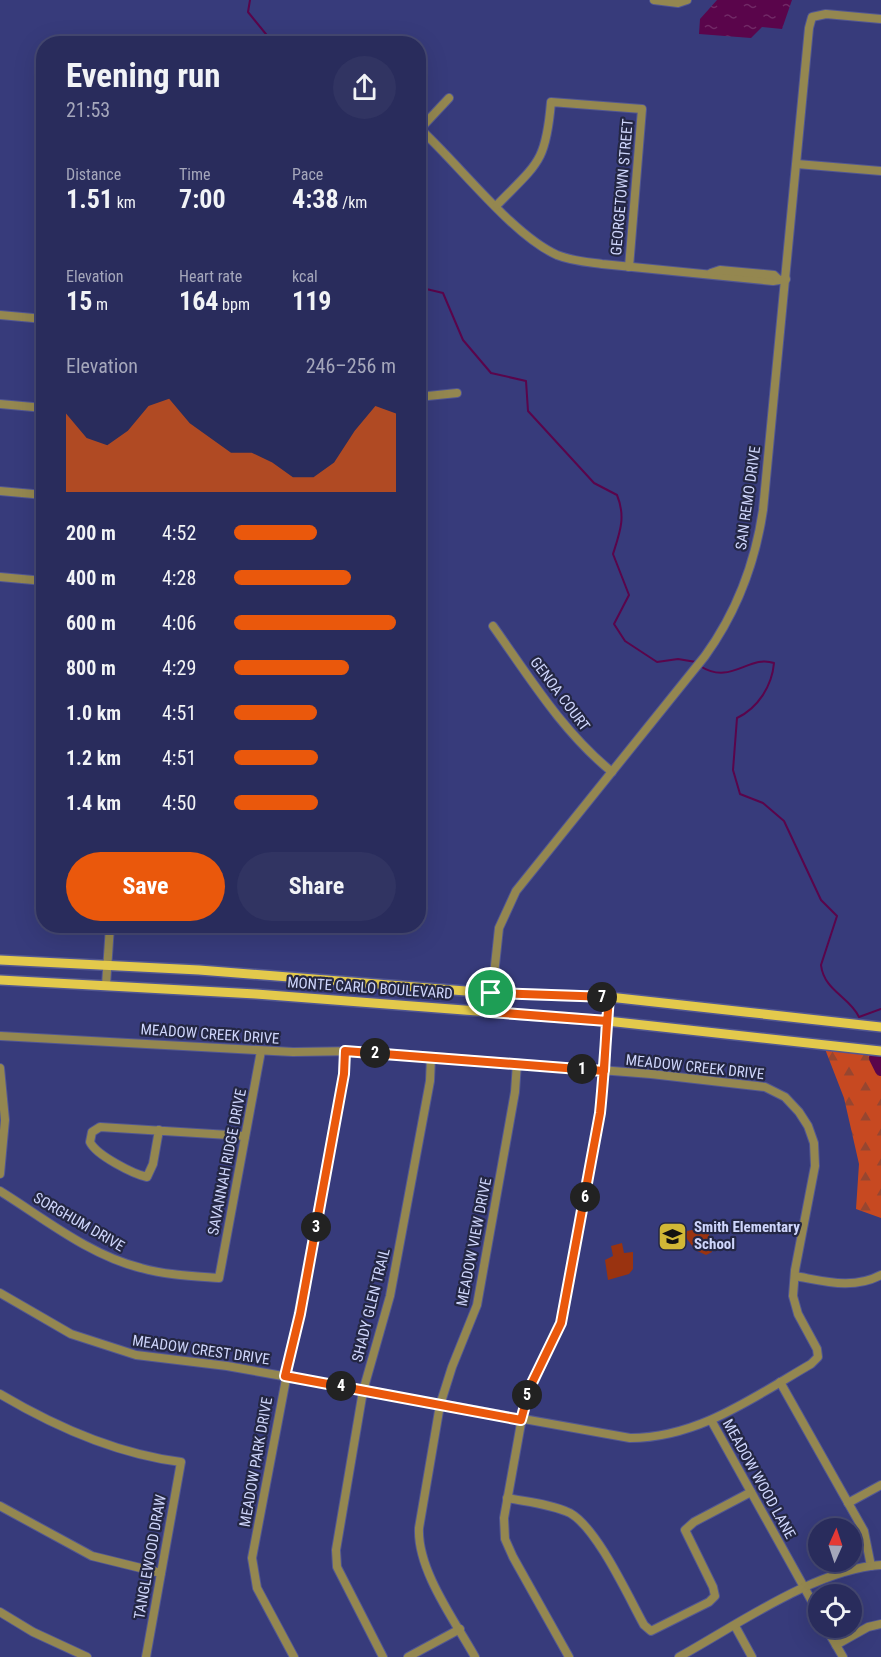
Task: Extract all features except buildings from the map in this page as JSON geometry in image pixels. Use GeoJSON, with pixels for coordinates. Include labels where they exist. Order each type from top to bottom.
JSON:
{"type":"FeatureCollection","features":[{"type":"Feature","properties":{"kind":"main road","name":"MONTE CARLO BOULEVARD"},"geometry":{"type":"LineString","coordinates":[[0,960],[107,965],[491,993],[609,997],[881,1027]]}},
{"type":"Feature","properties":{"kind":"main road","name":"MONTE CARLO BOULEVARD"},"geometry":{"type":"LineString","coordinates":[[0,980],[105,985],[607,1021],[881,1052]]}},
{"type":"Feature","properties":{"kind":"street"},"geometry":{"type":"LineString","coordinates":[[654,0],[678,3],[687,0]]}},
{"type":"Feature","properties":{"kind":"street","name":"SAN REMO DRIVE"},"geometry":{"type":"LineString","coordinates":[[490,1012],[499,928],[512,899],[527,876],[705,657],[737,602],[758,535],[782,279],[797,164],[812,16],[826,14],[881,17]]}},
{"type":"Feature","properties":{"kind":"street"},"geometry":{"type":"LineString","coordinates":[[426,121],[449,98]]}},
{"type":"Feature","properties":{"kind":"street","name":"GEORGETOWN STREET"},"geometry":{"type":"LineString","coordinates":[[497,205],[542,157],[547,143],[551,102],[642,109],[629,267]]}},
{"type":"Feature","properties":{"kind":"street"},"geometry":{"type":"LineString","coordinates":[[426,135],[537,243],[556,254],[577,261],[629,267],[711,273],[720,277],[773,281],[782,279]]}},
{"type":"Feature","properties":{"kind":"street"},"geometry":{"type":"LineString","coordinates":[[797,164],[881,171]]}},
{"type":"Feature","properties":{"kind":"street"},"geometry":{"type":"LineString","coordinates":[[0,315],[36,318]]}},
{"type":"Feature","properties":{"kind":"street"},"geometry":{"type":"LineString","coordinates":[[426,396],[457,393]]}},
{"type":"Feature","properties":{"kind":"street"},"geometry":{"type":"LineString","coordinates":[[0,404],[36,407]]}},
{"type":"Feature","properties":{"kind":"street"},"geometry":{"type":"LineString","coordinates":[[0,491],[36,494]]}},
{"type":"Feature","properties":{"kind":"street"},"geometry":{"type":"LineString","coordinates":[[0,577],[36,580]]}},
{"type":"Feature","properties":{"kind":"street","name":"GENOA COURT"},"geometry":{"type":"LineString","coordinates":[[493,626],[562,723],[580,744],[612,772]]}},
{"type":"Feature","properties":{"kind":"street"},"geometry":{"type":"LineString","coordinates":[[105,985],[109,933]]}},
{"type":"Feature","properties":{"kind":"street"},"geometry":{"type":"LineString","coordinates":[[568,1657],[507,1545],[503,1525],[521,1420],[530,1387],[561,1323],[598,1123],[609,997]]}},
{"type":"Feature","properties":{"kind":"street","name":"MEADOW CREEK DRIVE"},"geometry":{"type":"LineString","coordinates":[[0,1036],[261,1051],[345,1051],[750,1083],[772,1089],[795,1107],[811,1131],[815,1155],[795,1276],[796,1308],[817,1349],[818,1357]]}},
{"type":"Feature","properties":{"kind":"street","name":"SAVANNAH RIDGE DRIVE"},"geometry":{"type":"LineString","coordinates":[[219,1278],[261,1051]]}},
{"type":"Feature","properties":{"kind":"street","name":"MEADOW PARK DRIVE"},"geometry":{"type":"LineString","coordinates":[[294,1657],[259,1593],[252,1563],[285,1376],[309,1268],[344,1074],[345,1051]]}},
{"type":"Feature","properties":{"kind":"street","name":"SHADY GLEN TRAIL"},"geometry":{"type":"LineString","coordinates":[[383,1657],[337,1567],[337,1532],[363,1390],[398,1256],[430,1081],[431,1057]]}},
{"type":"Feature","properties":{"kind":"street","name":"MEADOW VIEW DRIVE"},"geometry":{"type":"LineString","coordinates":[[475,1657],[428,1572],[418,1543],[440,1405],[452,1367],[477,1305],[515,1092],[517,1063]]}},
{"type":"Feature","properties":{"kind":"street"},"geometry":{"type":"LineString","coordinates":[[0,1068],[4,1126],[0,1174]]}},
{"type":"Feature","properties":{"kind":"street"},"geometry":{"type":"LineString","coordinates":[[159,1130],[153,1164],[147,1177],[133,1172],[97,1150],[90,1142],[92,1132],[100,1127],[159,1130],[246,1136]]}},
{"type":"Feature","properties":{"kind":"street","name":"SORGHUM DRIVE"},"geometry":{"type":"LineString","coordinates":[[0,1191],[83,1243],[125,1263],[171,1274],[219,1278]]}},
{"type":"Feature","properties":{"kind":"street"},"geometry":{"type":"LineString","coordinates":[[795,1276],[853,1284],[881,1275]]}},
{"type":"Feature","properties":{"kind":"street","name":"MEADOW CREST DRIVE"},"geometry":{"type":"LineString","coordinates":[[0,1293],[71,1334],[119,1351],[158,1359],[220,1365],[521,1420],[630,1437],[669,1435],[711,1420],[811,1365],[818,1357]]}},
{"type":"Feature","properties":{"kind":"street"},"geometry":{"type":"LineString","coordinates":[[780,1382],[866,1536],[871,1566]]}},
{"type":"Feature","properties":{"kind":"street","name":"TANGLEWOOD DRAW"},"geometry":{"type":"LineString","coordinates":[[0,1394],[40,1415],[111,1444],[146,1455],[181,1461],[146,1657]]}},
{"type":"Feature","properties":{"kind":"street","name":"MEADOW WOOD LANE"},"geometry":{"type":"LineString","coordinates":[[711,1420],[808,1595]]}},
{"type":"Feature","properties":{"kind":"street"},"geometry":{"type":"LineString","coordinates":[[848,1503],[881,1485]]}},
{"type":"Feature","properties":{"kind":"street"},"geometry":{"type":"LineString","coordinates":[[507,1498],[564,1510],[580,1520],[594,1538],[644,1625],[651,1631],[709,1602],[715,1596],[713,1587],[685,1530],[694,1522],[751,1492]]}},
{"type":"Feature","properties":{"kind":"street"},"geometry":{"type":"LineString","coordinates":[[0,1506],[92,1556],[161,1573]]}},
{"type":"Feature","properties":{"kind":"street"},"geometry":{"type":"LineString","coordinates":[[679,1657],[804,1588],[835,1574],[881,1565]]}},
{"type":"Feature","properties":{"kind":"street"},"geometry":{"type":"LineString","coordinates":[[0,1612],[33,1632],[87,1657]]}},
{"type":"Feature","properties":{"kind":"street"},"geometry":{"type":"LineString","coordinates":[[836,1645],[868,1627],[881,1624]]}},
{"type":"Feature","properties":{"kind":"street"},"geometry":{"type":"LineString","coordinates":[[735,1626],[752,1657]]}},
{"type":"Feature","properties":{"kind":"street"},"geometry":{"type":"LineString","coordinates":[[408,1657],[459,1629]]}},
{"type":"Feature","properties":{"kind":"street"},"geometry":{"type":"LineString","coordinates":[[832,1638],[843,1657]]}},
{"type":"Feature","properties":{"kind":"green space"},"geometry":{"type":"Polygon","coordinates":[[[825,1049],[881,1057],[881,1218],[856,1209],[859,1164],[844,1098],[825,1049]]]}},
{"type":"Feature","properties":{"kind":"shaded area"},"geometry":{"type":"Polygon","coordinates":[[[708,1229],[712,1252],[706,1255],[695,1250],[685,1236],[687,1231],[708,1229]]]}},
{"type":"Feature","properties":{"kind":"shaded area"},"geometry":{"type":"Polygon","coordinates":[[[622,1243],[624,1253],[633,1252],[633,1269],[629,1274],[608,1280],[605,1260],[613,1256],[611,1246],[622,1243]]]}},
{"type":"Feature","properties":{"kind":"water"},"geometry":{"type":"Polygon","coordinates":[[[717,0],[792,0],[782,29],[762,27],[751,38],[699,34],[700,19],[717,0]]]}},
{"type":"Feature","properties":{"kind":"waterway"},"geometry":{"type":"LineString","coordinates":[[250,0],[248,12],[268,36]]}},
{"type":"Feature","properties":{"kind":"waterway"},"geometry":{"type":"LineString","coordinates":[[426,289],[443,293],[463,340],[491,373],[526,381],[528,411],[594,483],[617,495],[622,518],[613,554],[629,595],[614,624],[625,641],[657,662],[678,659],[696,662]]}},
{"type":"Feature","properties":{"kind":"waterway"},"geometry":{"type":"LineString","coordinates":[[700,666],[721,673],[756,662],[774,663],[773,672],[763,695],[745,714],[737,718],[733,770],[740,794],[763,803],[784,821],[821,900],[837,916],[821,965],[827,981],[850,1004],[859,1017],[881,1009]]}},
{"type":"Feature","properties":{"kind":"waterway"},"geometry":{"type":"LineString","coordinates":[[875,1058],[881,1070]]}},
{"type":"Feature","properties":{"kind":"place","name":"Smith Elementary School"},"geometry":{"type":"Point","coordinates":[673,1236]}},
{"type":"Feature","properties":{"kind":"route"},"geometry":{"type":"LineString","coordinates":[[491,993],[490,1012],[607,1021],[604,1071],[345,1051],[344,1074],[300,1314],[285,1376],[521,1420],[530,1387],[550,1351],[561,1323],[600,1113],[604,1071],[609,997],[491,993]]}}]}
